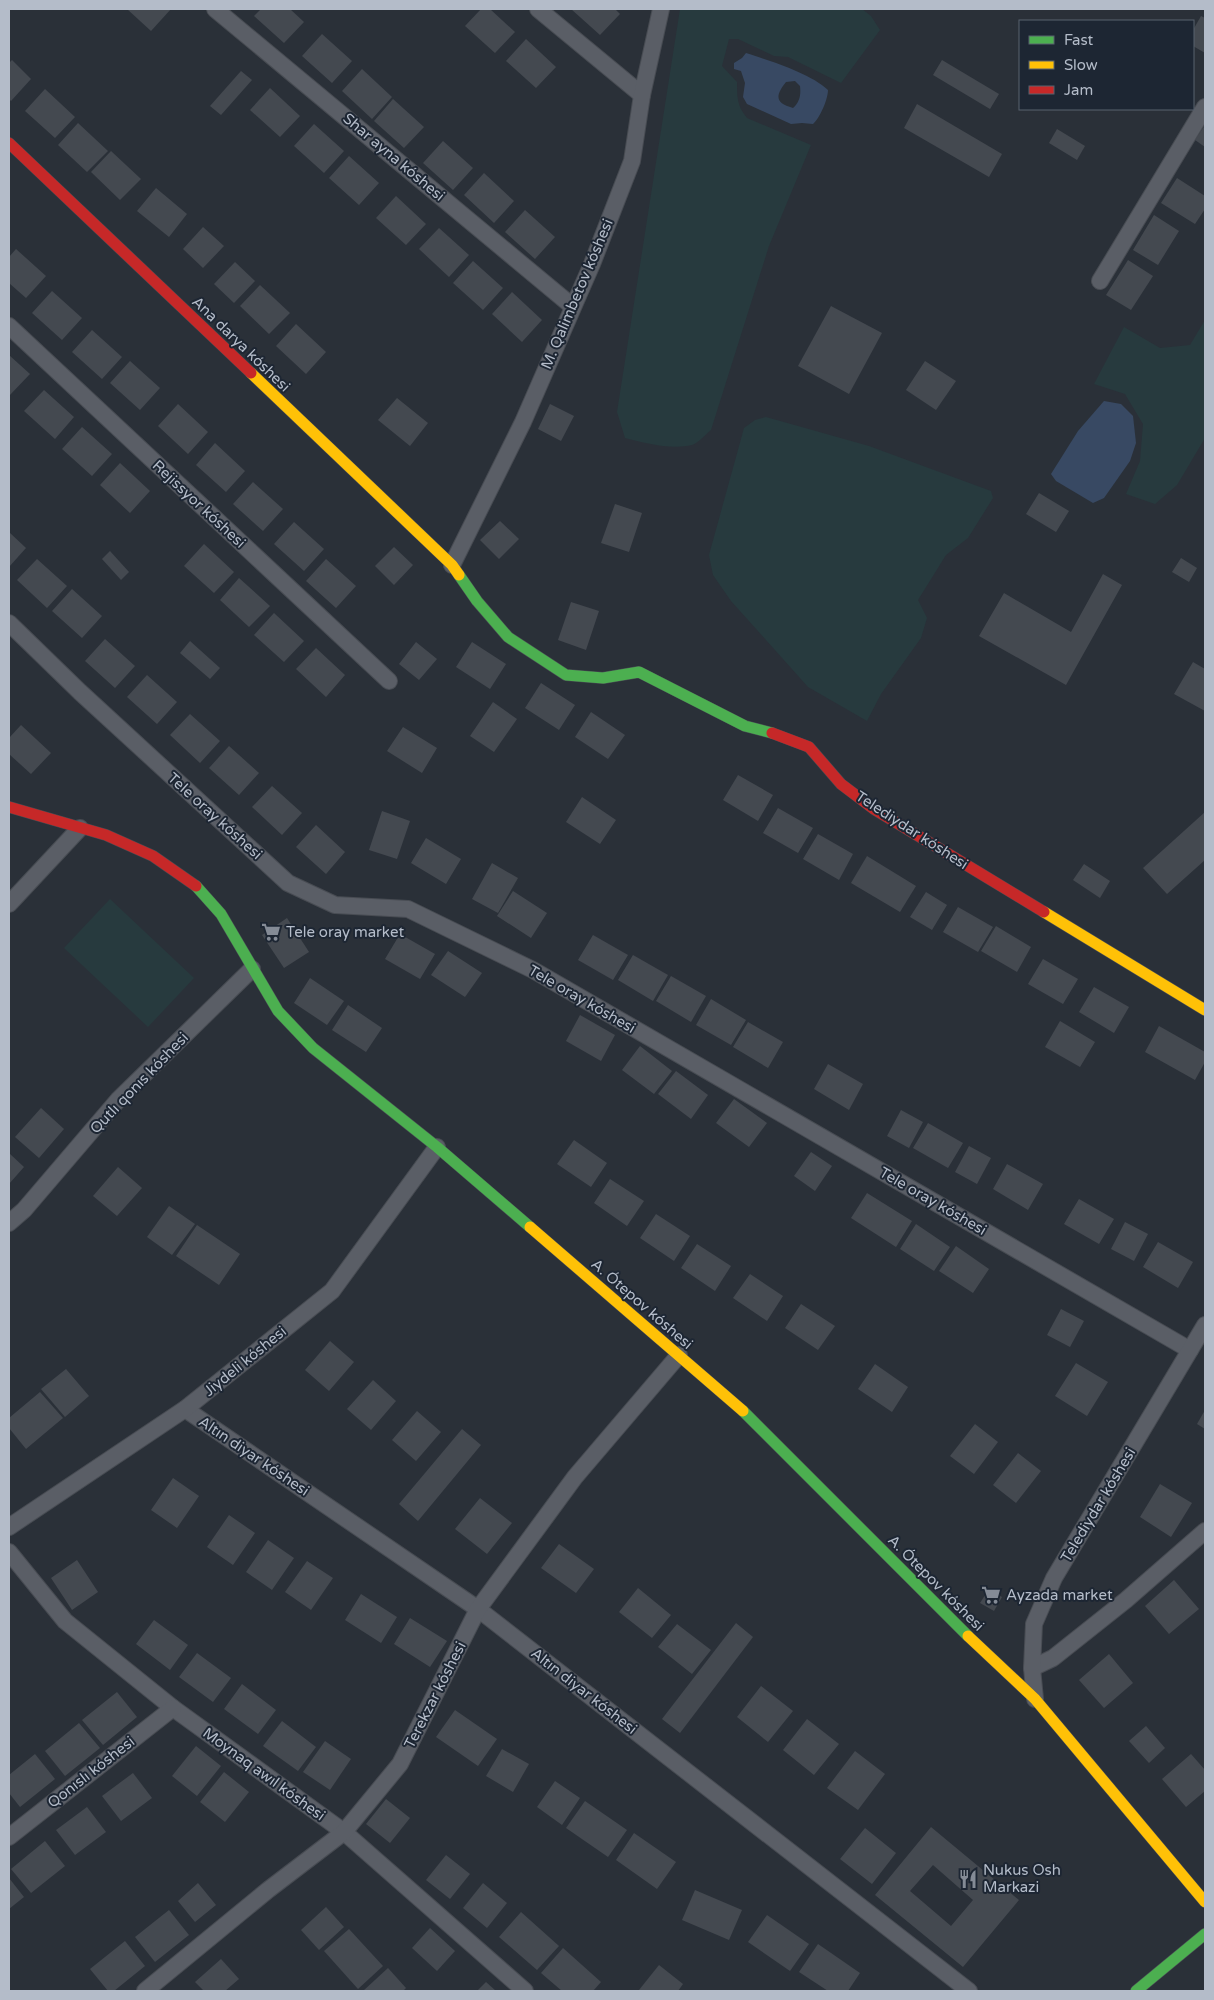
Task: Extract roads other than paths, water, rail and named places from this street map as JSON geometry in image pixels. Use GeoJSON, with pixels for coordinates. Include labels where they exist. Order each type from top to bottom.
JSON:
{"type":"FeatureCollection","features":[{"type":"Feature","properties":{"kind":"street","name":"Shar ayna kóshesi"},"geometry":{"type":"LineString","coordinates":[[215,9],[572,306]]}},
{"type":"Feature","properties":{"kind":"street"},"geometry":{"type":"LineString","coordinates":[[538,9],[642,95]]}},
{"type":"Feature","properties":{"kind":"street","name":"M. Qalimbetov kóshesi"},"geometry":{"type":"LineString","coordinates":[[452,565],[523,422],[572,306],[592,264],[632,161],[642,95],[661,9]]}},
{"type":"Feature","properties":{"kind":"street"},"geometry":{"type":"LineString","coordinates":[[1100,281],[1205,107]]}},
{"type":"Feature","properties":{"kind":"street","name":"Ana darya kóshesi"},"geometry":{"type":"LineString","coordinates":[[9,143],[452,565]]}},
{"type":"Feature","properties":{"kind":"street","name":"Rejissyor kóshesi"},"geometry":{"type":"LineString","coordinates":[[9,326],[389,681]]}},
{"type":"Feature","properties":{"kind":"street","name":"Telediydar kóshesi"},"geometry":{"type":"LineString","coordinates":[[452,565],[477,601],[508,637],[566,675],[603,678],[639,672],[745,726],[781,735],[809,747],[841,784],[874,809],[1205,1010]]}},
{"type":"Feature","properties":{"kind":"street","name":"Tele oray kóshesi"},"geometry":{"type":"LineString","coordinates":[[9,624],[80,692],[288,883],[335,905],[408,909],[533,970],[1190,1350]]}},
{"type":"Feature","properties":{"kind":"street","name":"A. Ótepov kóshesi"},"geometry":{"type":"LineString","coordinates":[[9,807],[106,835],[153,856],[194,884],[222,914],[278,1011],[313,1048],[437,1147],[743,1411],[963,1631],[1035,1699],[1205,1902]]}},
{"type":"Feature","properties":{"kind":"street"},"geometry":{"type":"LineString","coordinates":[[9,904],[80,828]]}},
{"type":"Feature","properties":{"kind":"street","name":"Qutlı qonıs kóshesi"},"geometry":{"type":"LineString","coordinates":[[9,1223],[24,1210],[118,1100],[252,968]]}},
{"type":"Feature","properties":{"kind":"street","name":"Jiydeli kóshesi"},"geometry":{"type":"LineString","coordinates":[[9,1527],[185,1409],[332,1292],[437,1147]]}},
{"type":"Feature","properties":{"kind":"street","name":"Telediydar kóshesi"},"geometry":{"type":"LineString","coordinates":[[1035,1699],[1032,1668],[1034,1624],[1054,1578],[1205,1324]]}},
{"type":"Feature","properties":{"kind":"street","name":"Terekzar kóshesi"},"geometry":{"type":"LineString","coordinates":[[146,1991],[268,1890],[344,1832],[400,1764],[478,1609],[575,1478],[679,1355]]}},
{"type":"Feature","properties":{"kind":"street","name":"Altın diyar kóshesi"},"geometry":{"type":"LineString","coordinates":[[185,1409],[478,1609],[970,1991]]}},
{"type":"Feature","properties":{"kind":"street"},"geometry":{"type":"LineString","coordinates":[[1032,1668],[1053,1658],[1126,1600],[1205,1531]]}},
{"type":"Feature","properties":{"kind":"street","name":"Moynaq awıl kóshesi"},"geometry":{"type":"LineString","coordinates":[[9,1552],[65,1622],[173,1708],[344,1832],[525,1991]]}},
{"type":"Feature","properties":{"kind":"street","name":"Qonıslı kóshesi"},"geometry":{"type":"LineString","coordinates":[[9,1837],[173,1708]]}},
{"type":"Feature","properties":{"kind":"street"},"geometry":{"type":"LineString","coordinates":[[1136,1991],[1205,1934]]}},
{"type":"Feature","properties":{"kind":"water"},"geometry":{"type":"Polygon","coordinates":[[[746,53],[778,64],[811,78],[828,90],[827,98],[816,121],[813,124],[791,124],[747,104],[743,97],[745,83],[741,71],[734,69],[734,63],[746,53]],[[795,81],[786,82],[780,91],[780,101],[793,108],[799,98],[800,86],[795,81]]]}},
{"type":"Feature","properties":{"kind":"water"},"geometry":{"type":"Polygon","coordinates":[[[1104,401],[1121,404],[1133,416],[1136,443],[1130,461],[1104,498],[1093,503],[1056,481],[1051,474],[1078,431],[1104,401]]]}},
{"type":"Feature","properties":{"kind":"place","name":"Tele oray market"},"geometry":{"type":"Point","coordinates":[271,932]}},
{"type":"Feature","properties":{"kind":"place","name":"Ayzada market"},"geometry":{"type":"Point","coordinates":[991,1595]}},
{"type":"Feature","properties":{"kind":"place","name":"Nukus Osh Markazi"},"geometry":{"type":"Point","coordinates":[968,1879]}}]}
